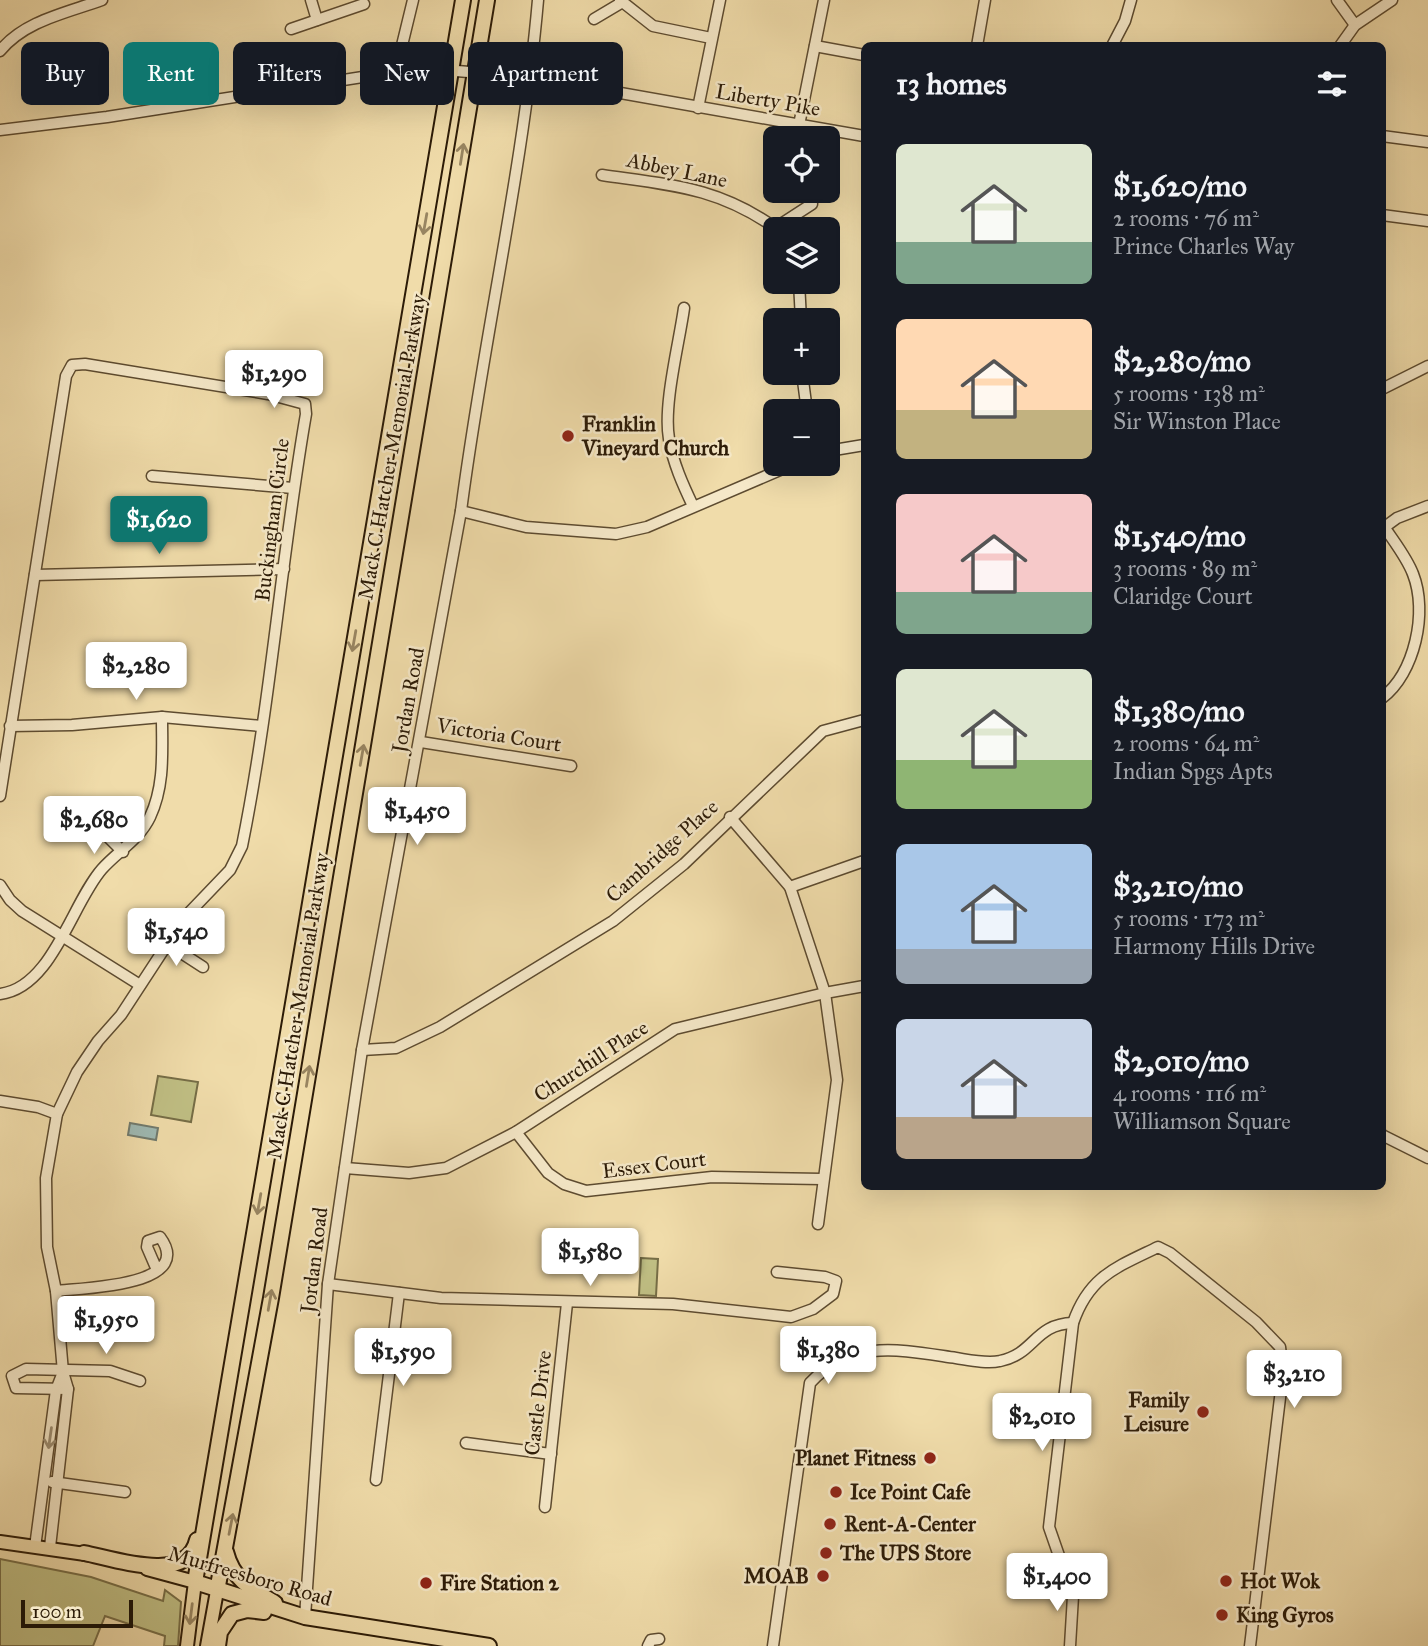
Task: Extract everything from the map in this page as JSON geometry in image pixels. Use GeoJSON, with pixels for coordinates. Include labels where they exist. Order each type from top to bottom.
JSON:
{"type":"FeatureCollection","features":[{"type":"Feature","properties":{"kind":"highway","name":"Mack C Hatcher Memorial Parkway"},"geometry":{"type":"LineString","coordinates":[[454,47],[463,0]]}},
{"type":"Feature","properties":{"kind":"highway","name":"Mack C Hatcher Memorial Parkway"},"geometry":{"type":"LineString","coordinates":[[480,42],[487,0]]}},
{"type":"Feature","properties":{"kind":"highway","name":"Mack C Hatcher Memorial Parkway"},"geometry":{"type":"LineString","coordinates":[[195,1582],[444,105]]}},
{"type":"Feature","properties":{"kind":"highway","name":"Mack C Hatcher Memorial Parkway"},"geometry":{"type":"LineString","coordinates":[[217,1591],[269,1311],[470,105]]}},
{"type":"Feature","properties":{"kind":"highway"},"geometry":{"type":"LineString","coordinates":[[84,1553],[156,1566],[172,1566],[186,1560],[195,1547],[211,1458],[218,1448]]}},
{"type":"Feature","properties":{"kind":"highway"},"geometry":{"type":"LineString","coordinates":[[226,1551],[233,1573],[242,1584],[298,1615]]}},
{"type":"Feature","properties":{"kind":"highway","name":"Murfreesboro Road"},"geometry":{"type":"LineString","coordinates":[[195,1582],[298,1615],[489,1646]]}},
{"type":"Feature","properties":{"kind":"highway"},"geometry":{"type":"LineString","coordinates":[[218,1646],[220,1632],[232,1614],[247,1610],[298,1615]]}},
{"type":"Feature","properties":{"kind":"main road","name":"Murfreesboro Road"},"geometry":{"type":"LineString","coordinates":[[0,1542],[84,1553],[195,1582]]}},
{"type":"Feature","properties":{"kind":"main road","name":"Mack C Hatcher Memorial Parkway"},"geometry":{"type":"LineString","coordinates":[[187,1646],[195,1582]]}},
{"type":"Feature","properties":{"kind":"main road","name":"Mack C Hatcher Memorial Parkway"},"geometry":{"type":"LineString","coordinates":[[207,1646],[217,1591]]}},
{"type":"Feature","properties":{"kind":"street"},"geometry":{"type":"LineString","coordinates":[[0,51],[11,37],[30,26],[102,0]]}},
{"type":"Feature","properties":{"kind":"street"},"geometry":{"type":"LineString","coordinates":[[311,0],[317,20]]}},
{"type":"Feature","properties":{"kind":"street"},"geometry":{"type":"LineString","coordinates":[[403,42],[413,0]]}},
{"type":"Feature","properties":{"kind":"street","name":"Jordan Road"},"geometry":{"type":"LineString","coordinates":[[534,42],[538,0]]}},
{"type":"Feature","properties":{"kind":"street"},"geometry":{"type":"LineString","coordinates":[[698,108],[720,0]]}},
{"type":"Feature","properties":{"kind":"street"},"geometry":{"type":"LineString","coordinates":[[799,125],[824,0]]}},
{"type":"Feature","properties":{"kind":"street"},"geometry":{"type":"LineString","coordinates":[[978,42],[985,0]]}},
{"type":"Feature","properties":{"kind":"street"},"geometry":{"type":"LineString","coordinates":[[1114,42],[1125,21],[1131,0]]}},
{"type":"Feature","properties":{"kind":"street"},"geometry":{"type":"LineString","coordinates":[[1337,0],[1355,25]]}},
{"type":"Feature","properties":{"kind":"street"},"geometry":{"type":"LineString","coordinates":[[1342,42],[1355,25],[1392,0]]}},
{"type":"Feature","properties":{"kind":"street"},"geometry":{"type":"LineString","coordinates":[[594,19],[620,1],[653,26],[711,38]]}},
{"type":"Feature","properties":{"kind":"street"},"geometry":{"type":"LineString","coordinates":[[291,29],[364,4]]}},
{"type":"Feature","properties":{"kind":"street"},"geometry":{"type":"LineString","coordinates":[[815,46],[861,54]]}},
{"type":"Feature","properties":{"kind":"street","name":"Liberty Pike"},"geometry":{"type":"LineString","coordinates":[[0,130],[107,117],[360,76]]}},
{"type":"Feature","properties":{"kind":"street","name":"Liberty Pike"},"geometry":{"type":"LineString","coordinates":[[623,95],[861,135]]}},
{"type":"Feature","properties":{"kind":"street","name":"Jordan Road"},"geometry":{"type":"LineString","coordinates":[[298,1615],[328,1284],[362,1050],[421,742],[526,105]]}},
{"type":"Feature","properties":{"kind":"street"},"geometry":{"type":"LineString","coordinates":[[1386,137],[1428,142]]}},
{"type":"Feature","properties":{"kind":"street","name":"Abbey Lane"},"geometry":{"type":"LineString","coordinates":[[602,174],[719,195],[763,220]]}},
{"type":"Feature","properties":{"kind":"street"},"geometry":{"type":"LineString","coordinates":[[794,217],[813,204]]}},
{"type":"Feature","properties":{"kind":"street"},"geometry":{"type":"LineString","coordinates":[[1386,216],[1428,221]]}},
{"type":"Feature","properties":{"kind":"street"},"geometry":{"type":"LineString","coordinates":[[684,308],[668,416],[668,438],[680,478],[693,506]]}},
{"type":"Feature","properties":{"kind":"street","name":"Buckingham Circle"},"geometry":{"type":"LineString","coordinates":[[0,796],[66,376],[72,365],[268,394],[305,404],[306,414],[293,488],[284,569],[242,846],[230,870],[185,917],[166,943],[140,985],[77,1072],[57,1114],[48,1159],[47,1247],[56,1291],[63,1372],[68,1390],[50,1547]]}},
{"type":"Feature","properties":{"kind":"street"},"geometry":{"type":"LineString","coordinates":[[1386,387],[1428,366]]}},
{"type":"Feature","properties":{"kind":"street"},"geometry":{"type":"LineString","coordinates":[[840,449],[861,446]]}},
{"type":"Feature","properties":{"kind":"street"},"geometry":{"type":"LineString","coordinates":[[152,475],[293,488]]}},
{"type":"Feature","properties":{"kind":"street"},"geometry":{"type":"LineString","coordinates":[[461,511],[526,527],[616,534],[647,527],[765,476]]}},
{"type":"Feature","properties":{"kind":"street"},"geometry":{"type":"LineString","coordinates":[[1386,527],[1397,518],[1428,506]]}},
{"type":"Feature","properties":{"kind":"street"},"geometry":{"type":"LineString","coordinates":[[1386,532],[1413,573],[1419,604],[1411,656],[1400,681],[1386,694]]}},
{"type":"Feature","properties":{"kind":"street"},"geometry":{"type":"LineString","coordinates":[[35,575],[284,569]]}},
{"type":"Feature","properties":{"kind":"street"},"geometry":{"type":"LineString","coordinates":[[10,726],[72,725],[163,716],[261,726]]}},
{"type":"Feature","properties":{"kind":"street"},"geometry":{"type":"LineString","coordinates":[[0,994],[13,992],[26,985],[62,937],[102,869],[122,852],[144,826],[162,777],[163,716]]}},
{"type":"Feature","properties":{"kind":"street","name":"Cambridge Place"},"geometry":{"type":"LineString","coordinates":[[362,1050],[396,1048],[440,1027],[613,921],[684,864],[730,817],[823,732],[861,721]]}},
{"type":"Feature","properties":{"kind":"street","name":"Victoria Court"},"geometry":{"type":"LineString","coordinates":[[421,742],[571,766]]}},
{"type":"Feature","properties":{"kind":"street"},"geometry":{"type":"LineString","coordinates":[[730,817],[790,887],[825,993],[837,1080],[818,1224]]}},
{"type":"Feature","properties":{"kind":"street"},"geometry":{"type":"LineString","coordinates":[[94,822],[122,852]]}},
{"type":"Feature","properties":{"kind":"street"},"geometry":{"type":"LineString","coordinates":[[790,887],[861,862]]}},
{"type":"Feature","properties":{"kind":"street"},"geometry":{"type":"LineString","coordinates":[[0,885],[10,900],[62,937],[140,985]]}},
{"type":"Feature","properties":{"kind":"street"},"geometry":{"type":"LineString","coordinates":[[166,943],[203,967]]}},
{"type":"Feature","properties":{"kind":"street","name":"Churchill Place"},"geometry":{"type":"LineString","coordinates":[[345,1168],[409,1173],[446,1168],[516,1132],[675,1029],[861,987]]}},
{"type":"Feature","properties":{"kind":"street"},"geometry":{"type":"LineString","coordinates":[[0,1101],[38,1107],[57,1114]]}},
{"type":"Feature","properties":{"kind":"street","name":"Essex Court"},"geometry":{"type":"LineString","coordinates":[[516,1132],[548,1173],[564,1184],[586,1191],[712,1177],[822,1178]]}},
{"type":"Feature","properties":{"kind":"street"},"geometry":{"type":"LineString","coordinates":[[1386,1137],[1428,1158]]}},
{"type":"Feature","properties":{"kind":"street"},"geometry":{"type":"LineString","coordinates":[[1070,1646],[1073,1595],[1049,1527],[1073,1323],[1081,1298],[1102,1276],[1158,1247],[1170,1253],[1256,1322],[1280,1347],[1283,1373],[1250,1646]]}},
{"type":"Feature","properties":{"kind":"street"},"geometry":{"type":"LineString","coordinates":[[56,1291],[139,1282],[157,1270]]}},
{"type":"Feature","properties":{"kind":"street"},"geometry":{"type":"LineString","coordinates":[[328,1284],[441,1298],[673,1304],[791,1317],[813,1309],[833,1294],[836,1287],[836,1281],[825,1277],[777,1272]]}},
{"type":"Feature","properties":{"kind":"street"},"geometry":{"type":"LineString","coordinates":[[376,1480],[398,1293]]}},
{"type":"Feature","properties":{"kind":"street","name":"Castle Drive"},"geometry":{"type":"LineString","coordinates":[[544,1507],[566,1303]]}},
{"type":"Feature","properties":{"kind":"street"},"geometry":{"type":"LineString","coordinates":[[773,1646],[810,1382],[827,1365],[857,1353],[880,1350],[998,1362],[1024,1352],[1041,1332],[1055,1324],[1073,1323]]}},
{"type":"Feature","properties":{"kind":"street"},"geometry":{"type":"LineString","coordinates":[[68,1390],[16,1388],[12,1376],[26,1369],[63,1372],[110,1371],[140,1381]]}},
{"type":"Feature","properties":{"kind":"street","name":"Buckingham Circle"},"geometry":{"type":"LineString","coordinates":[[35,1547],[56,1390],[63,1372]]}},
{"type":"Feature","properties":{"kind":"street"},"geometry":{"type":"LineString","coordinates":[[466,1443],[551,1454]]}},
{"type":"Feature","properties":{"kind":"street"},"geometry":{"type":"LineString","coordinates":[[44,1481],[125,1492]]}},
{"type":"Feature","properties":{"kind":"street"},"geometry":{"type":"LineString","coordinates":[[648,1646],[651,1640],[659,1639]]}},
{"type":"Feature","properties":{"kind":"shaded area"},"geometry":{"type":"Polygon","coordinates":[[[158,1076],[198,1082],[191,1122],[151,1115],[158,1076]]]}},
{"type":"Feature","properties":{"kind":"shaded area"},"geometry":{"type":"Polygon","coordinates":[[[641,1258],[658,1259],[656,1296],[639,1295],[641,1258]]]}},
{"type":"Feature","properties":{"kind":"shaded area"},"geometry":{"type":"Polygon","coordinates":[[[0,1559],[91,1577],[163,1601],[165,1590],[181,1602],[178,1646],[164,1646],[165,1636],[105,1616],[93,1646],[0,1646],[0,1559]]]}},
{"type":"Feature","properties":{"kind":"water"},"geometry":{"type":"Polygon","coordinates":[[[130,1123],[158,1128],[156,1140],[128,1135],[130,1123]]]}},
{"type":"Feature","properties":{"kind":"place","name":"Franklin Vineyard Church"},"geometry":{"type":"Point","coordinates":[568,436]}},
{"type":"Feature","properties":{"kind":"place","name":"Family Leisure"},"geometry":{"type":"Point","coordinates":[1203,1412]}},
{"type":"Feature","properties":{"kind":"place","name":"Planet Fitness"},"geometry":{"type":"Point","coordinates":[930,1458]}},
{"type":"Feature","properties":{"kind":"place","name":"Ice Point Cafe"},"geometry":{"type":"Point","coordinates":[836,1492]}},
{"type":"Feature","properties":{"kind":"place","name":"Rent-A-Center"},"geometry":{"type":"Point","coordinates":[830,1524]}},
{"type":"Feature","properties":{"kind":"place","name":"The UPS Store"},"geometry":{"type":"Point","coordinates":[826,1553]}},
{"type":"Feature","properties":{"kind":"place","name":"MOAB"},"geometry":{"type":"Point","coordinates":[823,1576]}},
{"type":"Feature","properties":{"kind":"place","name":"Hot Wok"},"geometry":{"type":"Point","coordinates":[1226,1581]}},
{"type":"Feature","properties":{"kind":"place","name":"Fire Station 2"},"geometry":{"type":"Point","coordinates":[426,1583]}},
{"type":"Feature","properties":{"kind":"place","name":"King Gyros"},"geometry":{"type":"Point","coordinates":[1222,1615]}}]}
